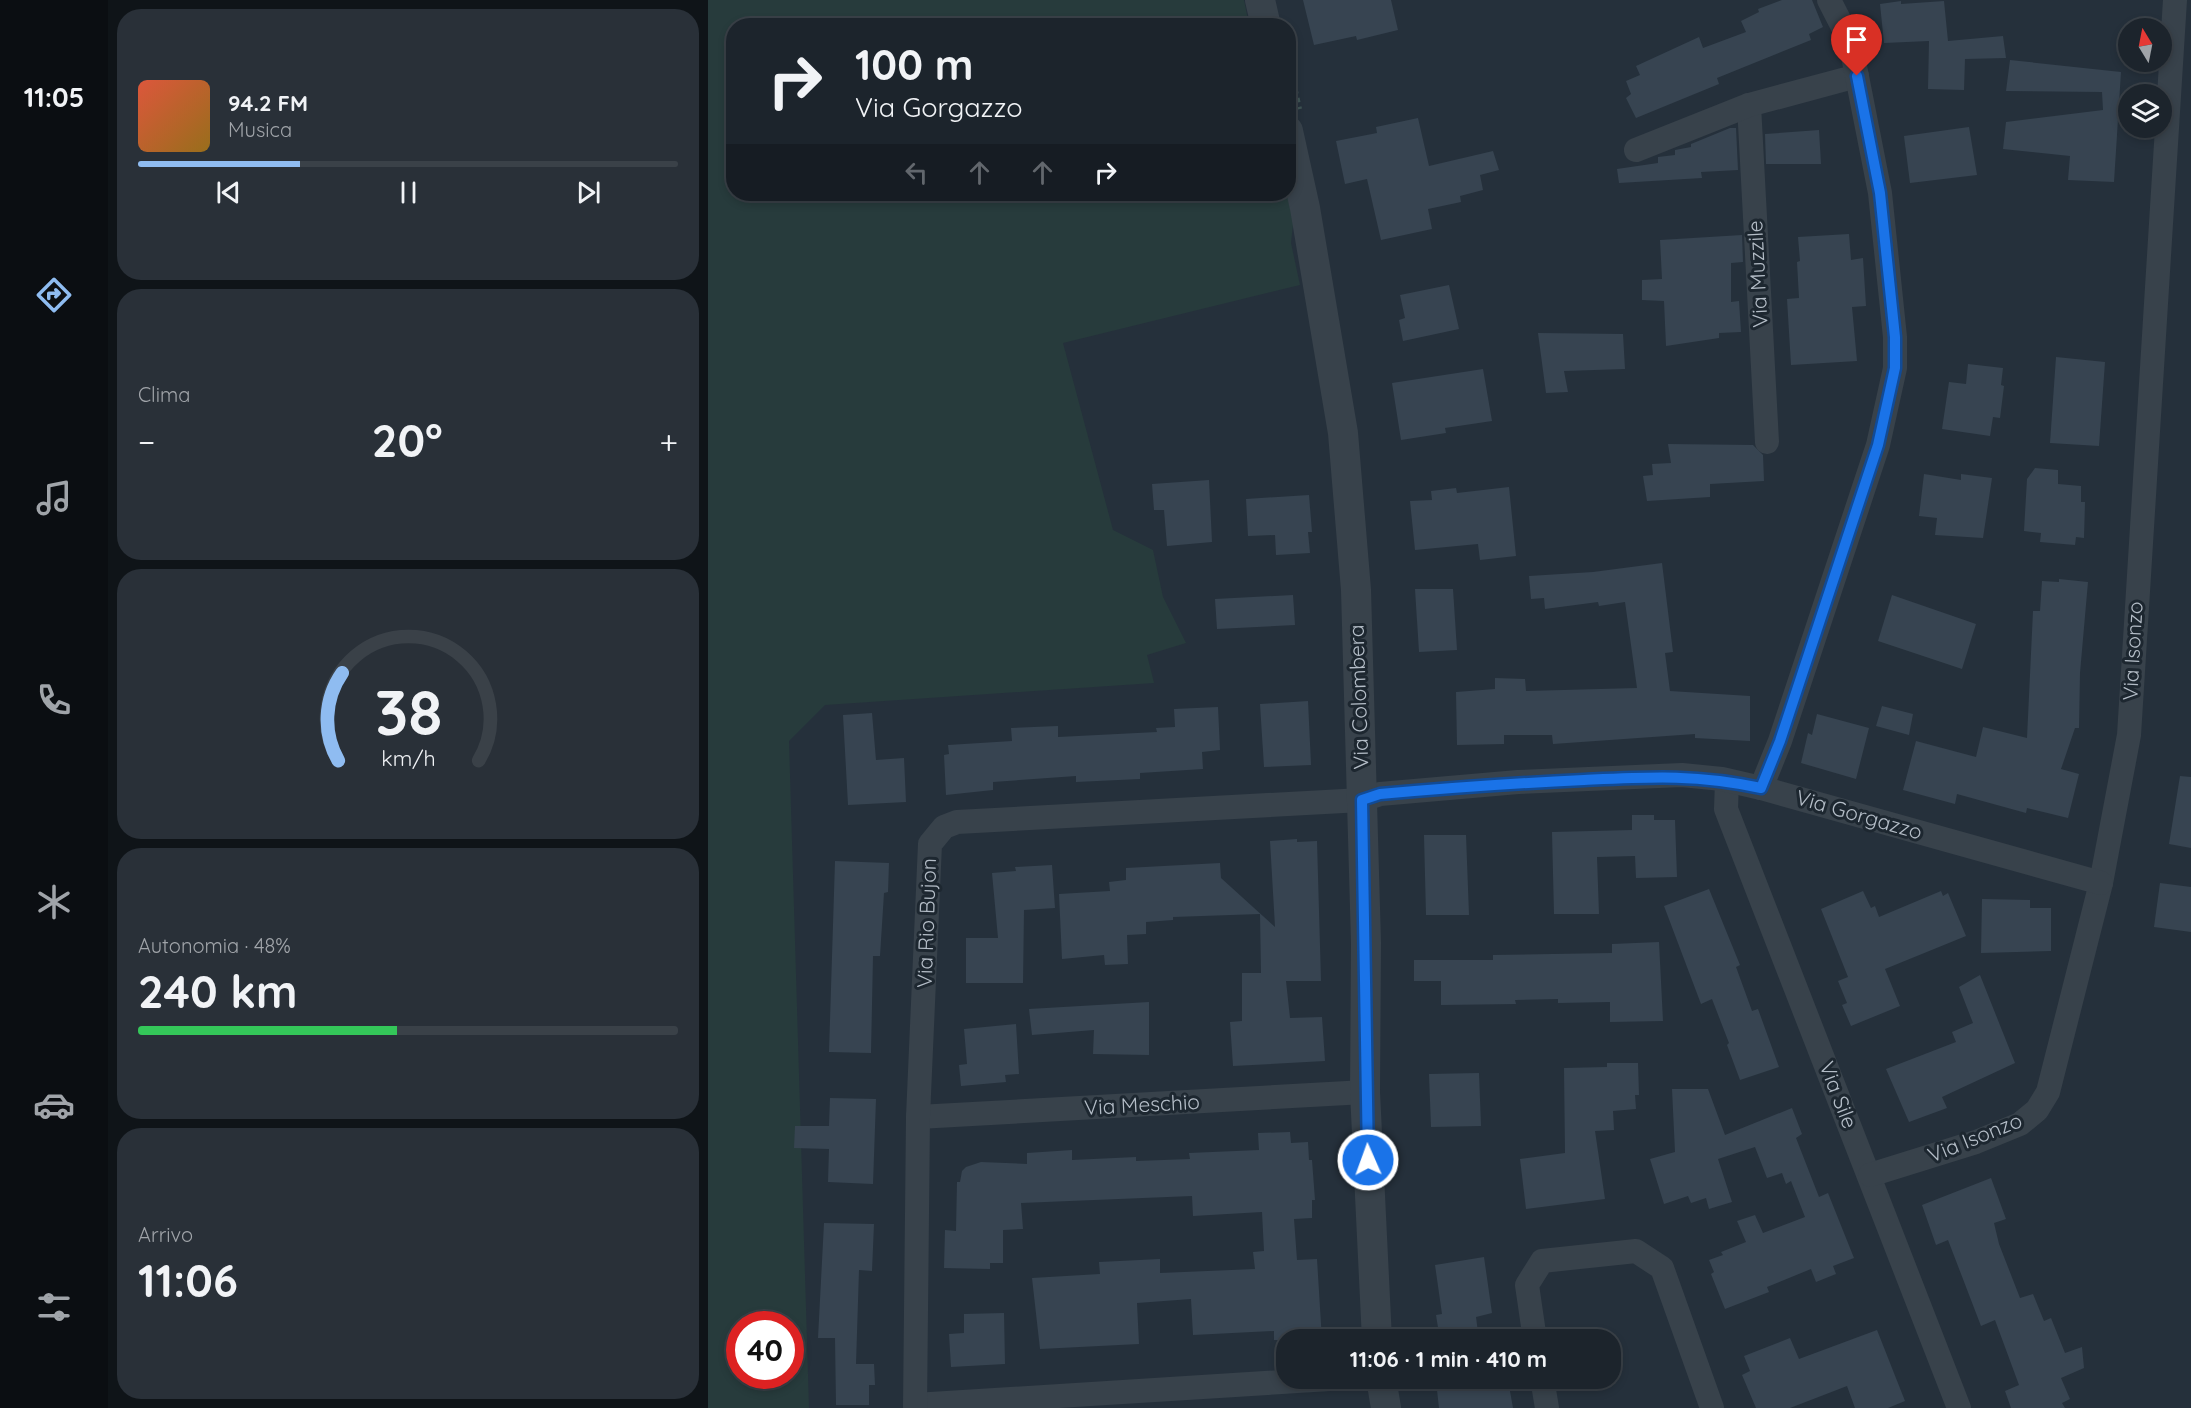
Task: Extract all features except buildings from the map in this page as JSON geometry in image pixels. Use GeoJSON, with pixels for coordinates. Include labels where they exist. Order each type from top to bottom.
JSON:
{"type":"FeatureCollection","features":[{"type":"Feature","properties":{"kind":"street"},"geometry":{"type":"LineString","coordinates":[[1260,0],[1264,18]]}},
{"type":"Feature","properties":{"kind":"street"},"geometry":{"type":"LineString","coordinates":[[1761,788],[1780,741],[1878,445],[1895,368],[1895,337],[1880,193],[1850,41],[1829,0]]}},
{"type":"Feature","properties":{"kind":"street","name":"Via Isonzo"},"geometry":{"type":"LineString","coordinates":[[1870,1175],[1976,1142],[2020,1124],[2037,1110],[2048,1092],[2101,883],[2128,735],[2175,0]]}},
{"type":"Feature","properties":{"kind":"street"},"geometry":{"type":"LineString","coordinates":[[1636,150],[1749,105],[1857,76]]}},
{"type":"Feature","properties":{"kind":"street","name":"Via Muzzile"},"geometry":{"type":"LineString","coordinates":[[1749,105],[1767,442]]}},
{"type":"Feature","properties":{"kind":"street","name":"Via Colombera"},"geometry":{"type":"LineString","coordinates":[[1296,167],[1343,433],[1356,590],[1366,944],[1365,1092],[1376,1329]]}},
{"type":"Feature","properties":{"kind":"street","name":"Via Gorgazzo"},"geometry":{"type":"LineString","coordinates":[[1362,800],[1380,794],[1518,782],[1682,776],[1727,781],[1761,788],[2101,883]]}},
{"type":"Feature","properties":{"kind":"street","name":"Via Sile"},"geometry":{"type":"LineString","coordinates":[[1727,781],[1726,809],[1959,1408]]}},
{"type":"Feature","properties":{"kind":"street","name":"Via Rio Bujon"},"geometry":{"type":"LineString","coordinates":[[915,1406],[918,1117],[930,844],[944,827],[957,822],[1362,800]]}},
{"type":"Feature","properties":{"kind":"street","name":"Via Meschio"},"geometry":{"type":"LineString","coordinates":[[918,1117],[1365,1092]]}},
{"type":"Feature","properties":{"kind":"street"},"geometry":{"type":"LineString","coordinates":[[1533,1329],[1527,1285],[1542,1261],[1636,1251],[1662,1268],[1712,1408]]}},
{"type":"Feature","properties":{"kind":"street"},"geometry":{"type":"LineString","coordinates":[[915,1406],[1276,1383]]}},
{"type":"Feature","properties":{"kind":"street"},"geometry":{"type":"LineString","coordinates":[[1383,1389],[1386,1408]]}},
{"type":"Feature","properties":{"kind":"street"},"geometry":{"type":"LineString","coordinates":[[1543,1389],[1546,1408]]}},
{"type":"Feature","properties":{"kind":"green space"},"geometry":{"type":"Polygon","coordinates":[[[708,0],[1244,0],[1248,18],[726,18],[726,201],[1290,201],[1294,215],[1291,243],[1300,285],[1063,343],[1113,530],[1153,550],[1163,597],[1186,643],[1147,655],[1154,683],[825,705],[789,741],[809,1408],[708,1408],[708,0]]]}},
{"type":"Feature","properties":{"kind":"route"},"geometry":{"type":"LineString","coordinates":[[1368,1160],[1365,1092],[1366,944],[1362,800],[1380,794],[1518,782],[1682,776],[1722,779],[1761,788],[1780,741],[1878,445],[1890,400],[1895,368],[1895,337],[1880,193],[1857,76]]}}]}
